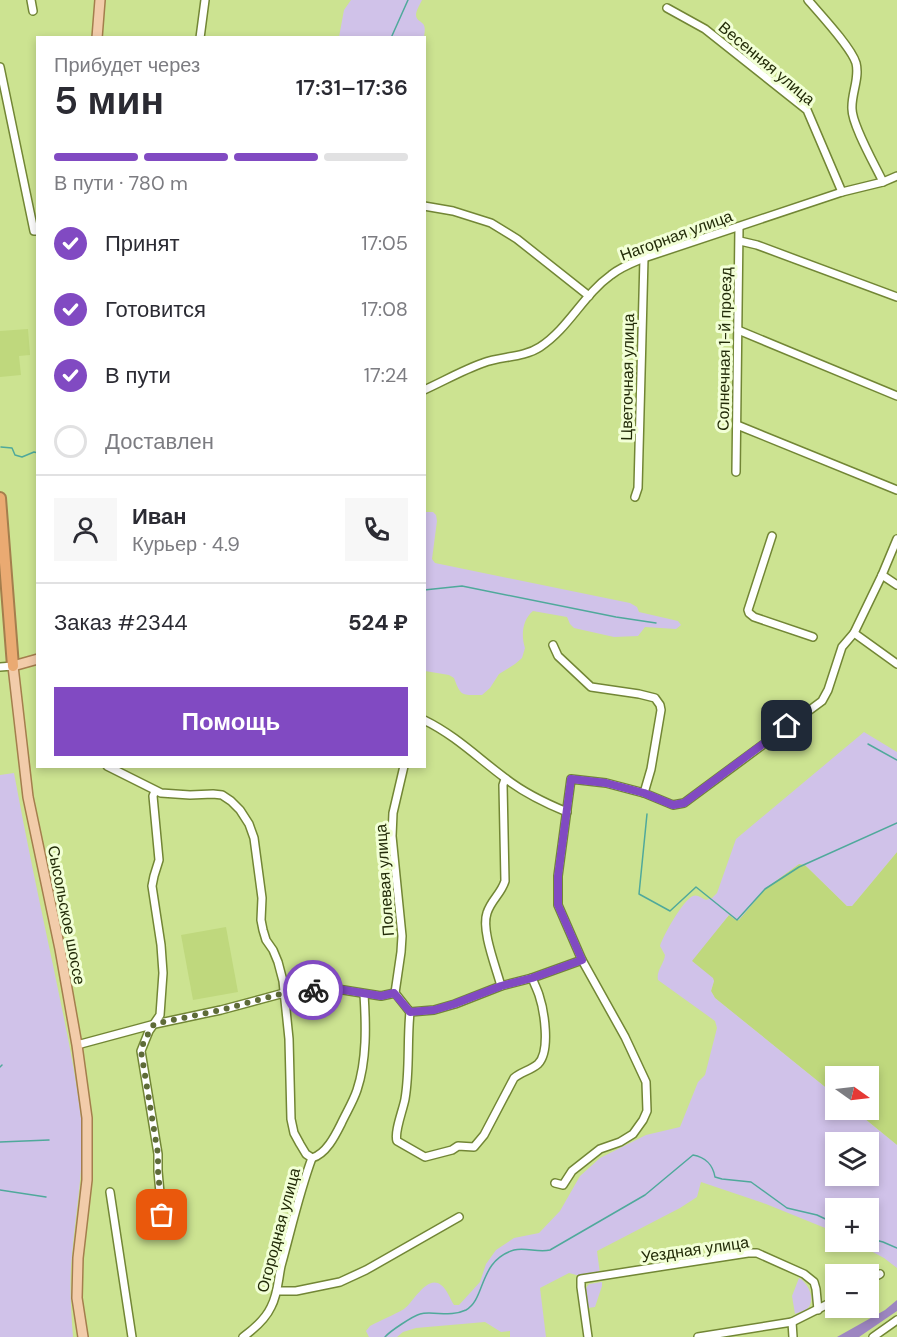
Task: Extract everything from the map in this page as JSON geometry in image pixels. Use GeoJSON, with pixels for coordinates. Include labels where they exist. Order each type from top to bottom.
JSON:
{"type":"FeatureCollection","features":[{"type":"Feature","properties":{"kind":"highway","name":"Сысольское шоссе"},"geometry":{"type":"LineString","coordinates":[[0,498],[13,666]]}},
{"type":"Feature","properties":{"kind":"main road"},"geometry":{"type":"LineString","coordinates":[[97,36],[100,0]]}},
{"type":"Feature","properties":{"kind":"main road"},"geometry":{"type":"LineString","coordinates":[[13,666],[36,660]]}},
{"type":"Feature","properties":{"kind":"main road","name":"Сысольское шоссе"},"geometry":{"type":"LineString","coordinates":[[13,666],[28,797],[60,949],[87,1118],[87,1180],[76,1298],[83,1337]]}},
{"type":"Feature","properties":{"kind":"street"},"geometry":{"type":"LineString","coordinates":[[31,0],[33,11]]}},
{"type":"Feature","properties":{"kind":"street"},"geometry":{"type":"LineString","coordinates":[[200,36],[205,0]]}},
{"type":"Feature","properties":{"kind":"street"},"geometry":{"type":"LineString","coordinates":[[808,0],[849,50],[856,64],[857,75],[852,111],[882,182]]}},
{"type":"Feature","properties":{"kind":"street","name":"Весенняя улица"},"geometry":{"type":"LineString","coordinates":[[667,8],[705,29],[807,110],[842,192]]}},
{"type":"Feature","properties":{"kind":"street"},"geometry":{"type":"LineString","coordinates":[[0,67],[34,231],[36,231]]}},
{"type":"Feature","properties":{"kind":"street","name":"Нагорная улица"},"geometry":{"type":"LineString","coordinates":[[426,389],[484,362],[538,348],[556,335],[589,296],[611,275],[625,266],[842,192],[897,176]]}},
{"type":"Feature","properties":{"kind":"street"},"geometry":{"type":"LineString","coordinates":[[426,206],[453,211],[491,223],[517,239],[589,296]]}},
{"type":"Feature","properties":{"kind":"street","name":"Солнечная 1-й проезд"},"geometry":{"type":"LineString","coordinates":[[736,472],[739,227]]}},
{"type":"Feature","properties":{"kind":"street"},"geometry":{"type":"LineString","coordinates":[[740,241],[757,245],[897,297]]}},
{"type":"Feature","properties":{"kind":"street","name":"Цветочная улица"},"geometry":{"type":"LineString","coordinates":[[635,497],[638,488],[644,258]]}},
{"type":"Feature","properties":{"kind":"street"},"geometry":{"type":"LineString","coordinates":[[738,330],[897,396]]}},
{"type":"Feature","properties":{"kind":"street"},"geometry":{"type":"LineString","coordinates":[[737,425],[897,490]]}},
{"type":"Feature","properties":{"kind":"street"},"geometry":{"type":"LineString","coordinates":[[772,536],[748,610],[754,617],[813,637]]}},
{"type":"Feature","properties":{"kind":"street"},"geometry":{"type":"LineString","coordinates":[[555,1183],[563,1185],[572,1171],[600,1149],[620,1142],[633,1134],[644,1120],[646,1111],[646,1082],[625,1037],[582,960],[558,905],[558,876],[571,779],[606,783],[644,793],[673,805],[684,803],[822,701],[828,690],[842,647],[854,633],[897,539]]}},
{"type":"Feature","properties":{"kind":"street"},"geometry":{"type":"LineString","coordinates":[[882,574],[897,585]]}},
{"type":"Feature","properties":{"kind":"street"},"geometry":{"type":"LineString","coordinates":[[854,633],[897,664]]}},
{"type":"Feature","properties":{"kind":"street"},"geometry":{"type":"LineString","coordinates":[[552,645],[558,656],[591,687],[655,698],[660,705],[651,769],[644,793]]}},
{"type":"Feature","properties":{"kind":"street"},"geometry":{"type":"LineString","coordinates":[[0,667],[13,666]]}},
{"type":"Feature","properties":{"kind":"street"},"geometry":{"type":"LineString","coordinates":[[426,721],[456,738],[525,793],[567,812]]}},
{"type":"Feature","properties":{"kind":"street","name":"Огородная улица"},"geometry":{"type":"LineString","coordinates":[[111,768],[155,791],[190,795],[222,795],[240,810],[254,838],[262,898],[261,920],[266,940],[279,962],[284,993],[289,1039],[291,1119],[300,1144],[306,1154],[312,1158],[302,1185],[272,1306],[264,1319],[243,1337]]}},
{"type":"Feature","properties":{"kind":"street","name":"Полевая улица"},"geometry":{"type":"LineString","coordinates":[[394,993],[402,936],[392,825],[404,768]]}},
{"type":"Feature","properties":{"kind":"street"},"geometry":{"type":"LineString","coordinates":[[501,986],[485,926],[486,913],[503,889],[505,881],[503,785],[505,779]]}},
{"type":"Feature","properties":{"kind":"street"},"geometry":{"type":"LineString","coordinates":[[155,791],[153,796],[159,860],[152,886],[163,973],[160,1015],[144,1041],[141,1051],[158,1154],[162,1215]]}},
{"type":"Feature","properties":{"kind":"street"},"geometry":{"type":"LineString","coordinates":[[410,1012],[434,1010],[454,1004],[582,960]]}},
{"type":"Feature","properties":{"kind":"street"},"geometry":{"type":"LineString","coordinates":[[77,1045],[284,993],[332,988],[381,996],[394,993],[410,1012],[408,1082],[395,1136],[397,1141],[425,1157],[452,1150],[458,1146],[474,1147],[484,1136],[514,1078],[538,1063],[543,1054],[544,1016],[540,996],[532,978]]}},
{"type":"Feature","properties":{"kind":"street"},"geometry":{"type":"LineString","coordinates":[[312,1158],[334,1139],[357,1090],[363,1062],[366,1024],[364,994]]}},
{"type":"Feature","properties":{"kind":"street"},"geometry":{"type":"LineString","coordinates":[[110,1192],[132,1337]]}},
{"type":"Feature","properties":{"kind":"street"},"geometry":{"type":"LineString","coordinates":[[277,1291],[296,1291],[340,1282],[366,1270],[459,1217]]}},
{"type":"Feature","properties":{"kind":"street","name":"Уездная улица"},"geometry":{"type":"LineString","coordinates":[[588,1337],[581,1280],[748,1253],[757,1253],[804,1274],[814,1282],[818,1310]]}},
{"type":"Feature","properties":{"kind":"street"},"geometry":{"type":"LineString","coordinates":[[698,1337],[792,1322],[825,1306]]}},
{"type":"Feature","properties":{"kind":"street"},"geometry":{"type":"LineString","coordinates":[[873,1337],[897,1320]]}},
{"type":"Feature","properties":{"kind":"street"},"geometry":{"type":"LineString","coordinates":[[792,1322],[794,1337]]}},
{"type":"Feature","properties":{"kind":"shaded area"},"geometry":{"type":"Polygon","coordinates":[[[351,0],[422,0],[416,15],[425,27],[424,36],[339,36],[344,10],[351,0]]]}},
{"type":"Feature","properties":{"kind":"shaded area"},"geometry":{"type":"Polygon","coordinates":[[[28,329],[30,355],[19,356],[21,375],[0,377],[0,331],[28,329]]]}},
{"type":"Feature","properties":{"kind":"shaded area"},"geometry":{"type":"Polygon","coordinates":[[[426,512],[433,512],[436,515],[432,559],[435,563],[630,603],[637,607],[639,612],[678,621],[681,625],[676,629],[645,627],[638,636],[614,637],[574,628],[567,617],[533,611],[523,628],[525,648],[522,658],[499,674],[490,688],[482,695],[463,694],[454,678],[426,671],[426,512]]]}},
{"type":"Feature","properties":{"kind":"shaded area"},"geometry":{"type":"Polygon","coordinates":[[[864,732],[897,752],[897,852],[852,906],[847,906],[805,865],[799,864],[766,888],[739,920],[729,915],[692,961],[713,978],[711,991],[715,998],[825,1087],[825,1120],[866,1120],[897,1145],[897,1268],[873,1252],[879,1252],[879,1198],[825,1198],[825,1228],[766,1204],[701,1182],[697,1197],[597,1251],[600,1274],[580,1276],[569,1273],[540,1288],[546,1337],[510,1337],[510,1331],[501,1332],[485,1322],[416,1328],[403,1332],[397,1337],[369,1337],[366,1331],[370,1326],[404,1309],[431,1283],[441,1285],[454,1305],[459,1305],[480,1282],[486,1264],[496,1250],[514,1238],[539,1233],[560,1211],[580,1176],[600,1158],[646,1135],[680,1127],[698,1082],[705,1075],[717,1028],[715,1021],[658,980],[665,955],[660,946],[674,919],[689,899],[696,896],[706,900],[717,893],[736,839],[864,732]]]}},
{"type":"Feature","properties":{"kind":"shaded area"},"geometry":{"type":"Polygon","coordinates":[[[14,773],[69,1044],[81,1118],[81,1169],[71,1275],[73,1337],[0,1337],[0,775],[14,773]]]}},
{"type":"Feature","properties":{"kind":"shaded area"},"geometry":{"type":"Polygon","coordinates":[[[897,852],[897,1145],[866,1120],[879,1120],[879,1066],[825,1066],[825,1087],[715,998],[711,991],[714,981],[692,961],[729,915],[736,920],[739,919],[766,888],[799,864],[805,865],[847,906],[852,906],[897,852]]]}},
{"type":"Feature","properties":{"kind":"shaded area"},"geometry":{"type":"Polygon","coordinates":[[[226,927],[238,992],[193,1000],[181,935],[226,927]]]}},
{"type":"Feature","properties":{"kind":"shaded area"},"geometry":{"type":"Polygon","coordinates":[[[799,1278],[808,1287],[811,1300],[808,1308],[795,1314],[792,1296],[799,1278]]]}},
{"type":"Feature","properties":{"kind":"shaded area"},"geometry":{"type":"Polygon","coordinates":[[[602,1282],[595,1307],[588,1308],[586,1288],[589,1284],[602,1282]]]}},
{"type":"Feature","properties":{"kind":"shaded area"},"geometry":{"type":"Polygon","coordinates":[[[897,1300],[897,1311],[859,1337],[837,1337],[871,1318],[879,1318],[879,1313],[897,1300]]]}},
{"type":"Feature","properties":{"kind":"waterway"},"geometry":{"type":"LineString","coordinates":[[392,36],[408,0]]}},
{"type":"Feature","properties":{"kind":"waterway"},"geometry":{"type":"LineString","coordinates":[[1,447],[12,448],[15,455],[22,457],[36,452]]}},
{"type":"Feature","properties":{"kind":"waterway"},"geometry":{"type":"LineString","coordinates":[[426,590],[462,586],[656,623]]}},
{"type":"Feature","properties":{"kind":"waterway"},"geometry":{"type":"LineString","coordinates":[[868,744],[897,760]]}},
{"type":"Feature","properties":{"kind":"waterway"},"geometry":{"type":"LineString","coordinates":[[647,814],[639,894],[670,911],[696,887],[737,920],[765,889],[799,867],[897,823]]}},
{"type":"Feature","properties":{"kind":"waterway"},"geometry":{"type":"LineString","coordinates":[[0,1142],[49,1140]]}},
{"type":"Feature","properties":{"kind":"waterway"},"geometry":{"type":"LineString","coordinates":[[385,1337],[420,1314],[452,1314],[466,1310],[477,1298],[488,1271],[502,1255],[518,1249],[550,1250],[645,1195],[693,1155],[708,1162],[715,1177],[751,1182],[787,1208],[825,1219]]}},
{"type":"Feature","properties":{"kind":"waterway"},"geometry":{"type":"LineString","coordinates":[[0,1190],[46,1197]]}},
{"type":"Feature","properties":{"kind":"waterway"},"geometry":{"type":"LineString","coordinates":[[879,1241],[897,1248]]}},
{"type":"Feature","properties":{"kind":"way so far"},"geometry":{"type":"LineString","coordinates":[[162,1215],[158,1154],[141,1051],[149,1030],[154,1024],[221,1010],[284,993],[313,990]]}},
{"type":"Feature","properties":{"kind":"route"},"geometry":{"type":"LineString","coordinates":[[313,990],[332,988],[381,996],[394,993],[410,1012],[434,1010],[582,960],[558,905],[558,876],[571,779],[606,783],[644,793],[673,805],[684,803],[787,726]]}}]}
